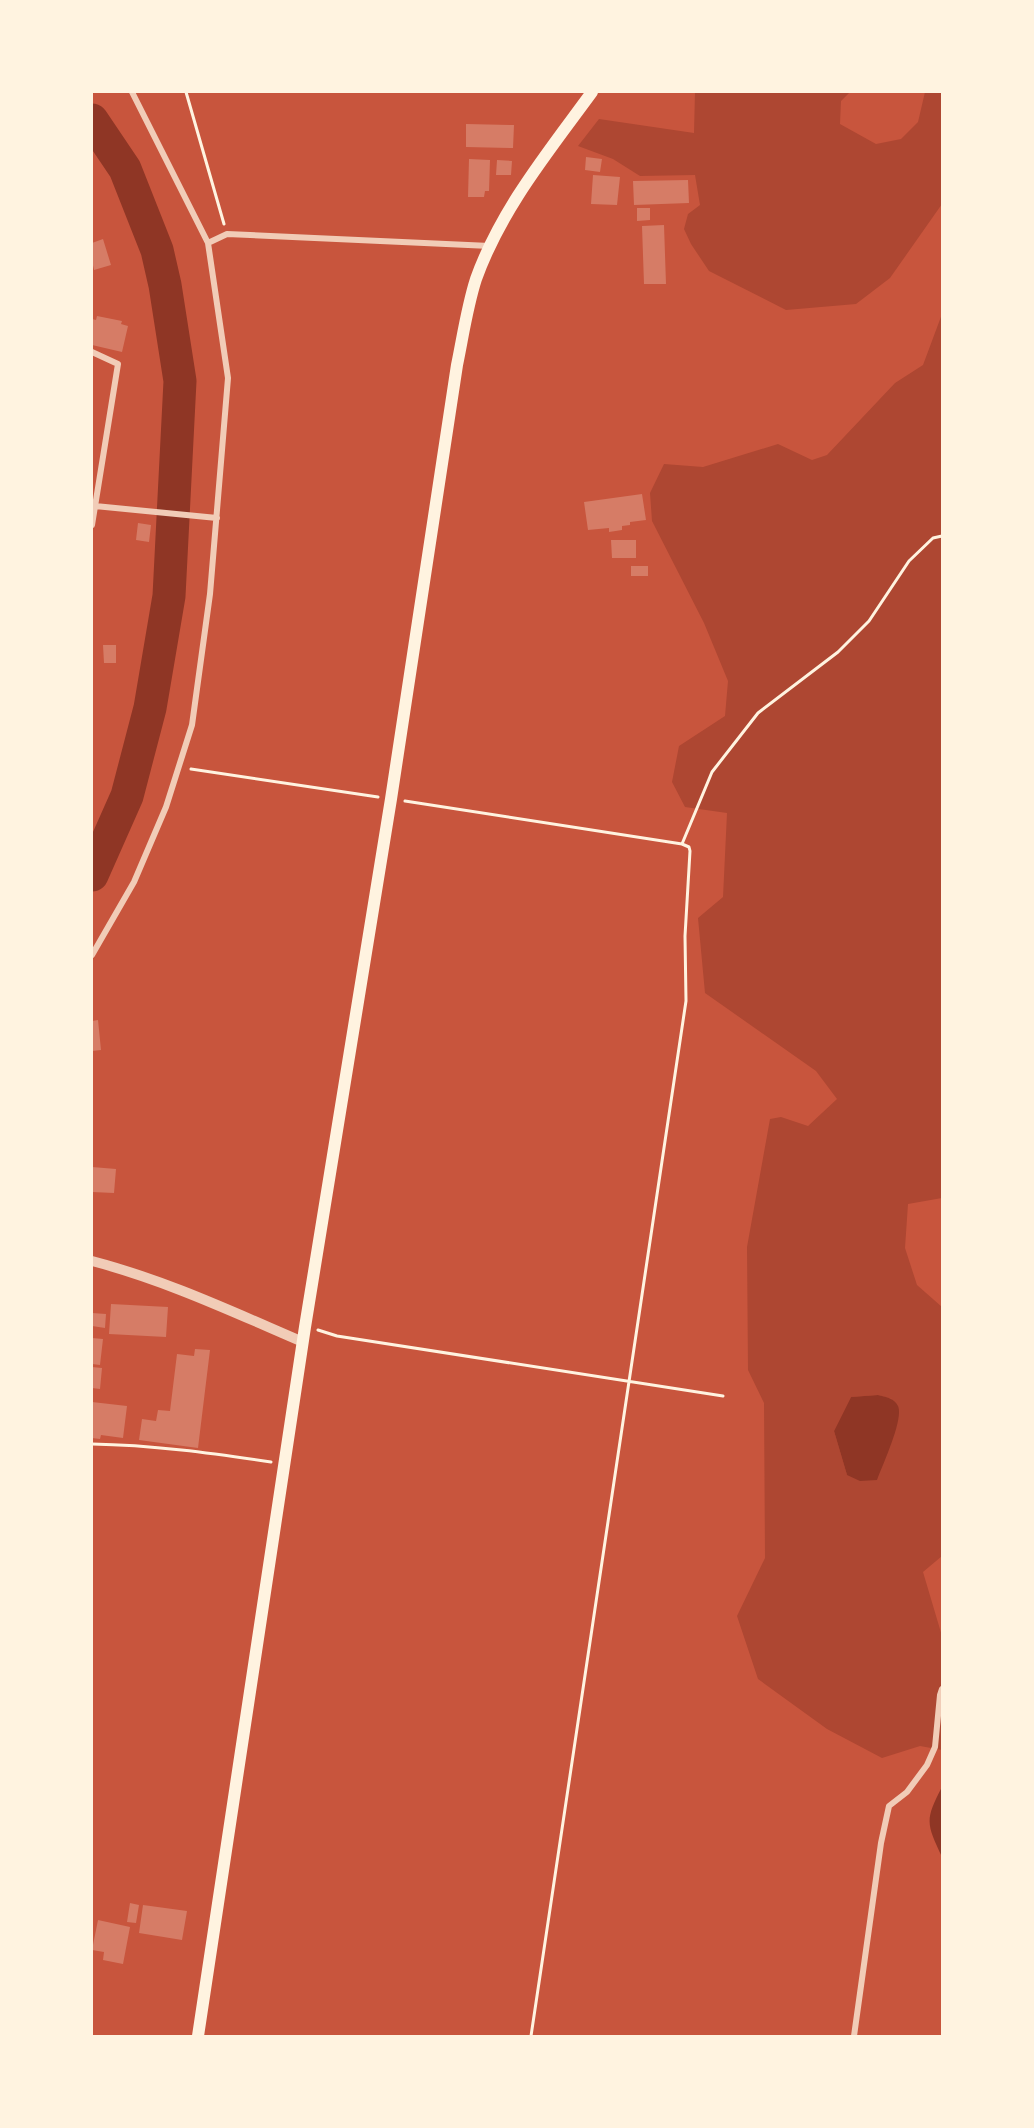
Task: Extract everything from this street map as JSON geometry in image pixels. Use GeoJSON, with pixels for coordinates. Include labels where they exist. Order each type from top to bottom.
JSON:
{"type":"FeatureCollection","features":[{"type":"Feature","properties":{"kind":"main road"},"geometry":{"type":"LineString","coordinates":[[198,2037],[304,1327],[392,799],[457,365],[468,308],[477,278],[491,246],[521,188],[592,92]]}},
{"type":"Feature","properties":{"kind":"street"},"geometry":{"type":"LineString","coordinates":[[92,955],[134,882],[166,807],[192,725],[210,594],[228,378],[208,243],[132,92]]}},
{"type":"Feature","properties":{"kind":"street"},"geometry":{"type":"LineString","coordinates":[[208,243],[227,234],[491,246]]}},
{"type":"Feature","properties":{"kind":"street"},"geometry":{"type":"LineString","coordinates":[[92,352],[118,364],[92,525]]}},
{"type":"Feature","properties":{"kind":"street"},"geometry":{"type":"LineString","coordinates":[[95,506],[217,518]]}},
{"type":"Feature","properties":{"kind":"street"},"geometry":{"type":"LineString","coordinates":[[92,1261],[127,1270],[194,1295],[303,1342]]}},
{"type":"Feature","properties":{"kind":"street"},"geometry":{"type":"LineString","coordinates":[[854,2037],[881,1843],[889,1806],[907,1792],[927,1766],[935,1747],[942,1689]]}},
{"type":"Feature","properties":{"kind":"path"},"geometry":{"type":"LineString","coordinates":[[186,92],[227,234]]}},
{"type":"Feature","properties":{"kind":"path"},"geometry":{"type":"LineString","coordinates":[[682,844],[712,772],[758,713],[838,652],[868,621],[909,561],[933,538],[942,536]]}},
{"type":"Feature","properties":{"kind":"path"},"geometry":{"type":"LineString","coordinates":[[180,767],[682,844],[690,851],[685,936],[686,1001],[531,2037]]}},
{"type":"Feature","properties":{"kind":"path"},"geometry":{"type":"LineString","coordinates":[[304,1327],[337,1336],[723,1396]]}},
{"type":"Feature","properties":{"kind":"path"},"geometry":{"type":"LineString","coordinates":[[92,1444],[139,1444],[203,1451],[284,1464]]}},
{"type":"Feature","properties":{"kind":"shaded area"},"geometry":{"type":"Polygon","coordinates":[[[695,92],[850,92],[841,101],[840,124],[876,144],[901,139],[918,122],[925,92],[942,92],[942,204],[890,278],[856,304],[786,310],[709,271],[684,229],[688,214],[700,205],[695,175],[640,176],[613,159],[578,146],[599,119],[694,133],[695,92]]]}},
{"type":"Feature","properties":{"kind":"shaded area"},"geometry":{"type":"Polygon","coordinates":[[[942,314],[942,1198],[908,1204],[905,1248],[917,1285],[942,1307],[942,1556],[923,1572],[942,1636],[942,1750],[920,1746],[882,1758],[827,1729],[758,1679],[737,1616],[765,1558],[764,1403],[748,1370],[747,1247],[770,1119],[781,1117],[808,1126],[837,1099],[816,1071],[705,993],[698,918],[723,897],[727,813],[685,807],[672,782],[679,746],[725,716],[728,681],[704,623],[652,521],[650,493],[664,464],[703,467],[778,444],[812,460],[827,455],[895,383],[923,365],[942,314]],[[878,1395],[851,1397],[834,1431],[847,1475],[892,1399],[878,1395]]]}},
{"type":"Feature","properties":{"kind":"shaded area"},"geometry":{"type":"Polygon","coordinates":[[[878,1395],[890,1398],[896,1403],[899,1412],[898,1421],[877,1480],[860,1481],[847,1475],[834,1431],[851,1397],[878,1395]]]}},
{"type":"Feature","properties":{"kind":"shaded area"},"geometry":{"type":"Polygon","coordinates":[[[942,1787],[942,1857],[933,1837],[930,1815],[942,1787]]]}},
{"type":"Feature","properties":{"kind":"building"},"geometry":{"type":"Polygon","coordinates":[[[466,124],[514,125],[513,148],[466,147],[466,124]]]}},
{"type":"Feature","properties":{"kind":"building"},"geometry":{"type":"Polygon","coordinates":[[[586,157],[602,159],[600,172],[585,170],[586,157]]]}},
{"type":"Feature","properties":{"kind":"building"},"geometry":{"type":"Polygon","coordinates":[[[469,159],[490,160],[489,191],[485,191],[484,197],[468,197],[469,159]]]}},
{"type":"Feature","properties":{"kind":"building"},"geometry":{"type":"Polygon","coordinates":[[[497,160],[512,161],[511,175],[496,175],[497,160]]]}},
{"type":"Feature","properties":{"kind":"building"},"geometry":{"type":"Polygon","coordinates":[[[593,175],[620,177],[617,205],[591,204],[593,175]]]}},
{"type":"Feature","properties":{"kind":"building"},"geometry":{"type":"Polygon","coordinates":[[[688,180],[689,203],[634,205],[633,181],[688,180]]]}},
{"type":"Feature","properties":{"kind":"building"},"geometry":{"type":"Polygon","coordinates":[[[637,208],[650,208],[650,220],[637,221],[637,208]]]}},
{"type":"Feature","properties":{"kind":"building"},"geometry":{"type":"Polygon","coordinates":[[[664,225],[666,284],[644,284],[642,226],[664,225]]]}},
{"type":"Feature","properties":{"kind":"building"},"geometry":{"type":"Polygon","coordinates":[[[103,239],[111,265],[94,270],[92,243],[103,239]]]}},
{"type":"Feature","properties":{"kind":"building"},"geometry":{"type":"Polygon","coordinates":[[[97,316],[122,321],[121,324],[128,326],[122,352],[92,345],[92,319],[96,320],[97,316]]]}},
{"type":"Feature","properties":{"kind":"building"},"geometry":{"type":"Polygon","coordinates":[[[642,494],[646,520],[630,522],[630,525],[622,526],[622,530],[609,532],[609,528],[588,530],[584,502],[642,494]]]}},
{"type":"Feature","properties":{"kind":"building"},"geometry":{"type":"Polygon","coordinates":[[[138,523],[151,525],[149,542],[136,540],[138,523]]]}},
{"type":"Feature","properties":{"kind":"building"},"geometry":{"type":"Polygon","coordinates":[[[611,540],[636,540],[636,558],[612,558],[611,540]]]}},
{"type":"Feature","properties":{"kind":"building"},"geometry":{"type":"Polygon","coordinates":[[[631,566],[648,566],[648,576],[631,576],[631,566]]]}},
{"type":"Feature","properties":{"kind":"building"},"geometry":{"type":"Polygon","coordinates":[[[103,645],[116,645],[116,663],[104,663],[103,645]]]}},
{"type":"Feature","properties":{"kind":"building"},"geometry":{"type":"Polygon","coordinates":[[[98,1020],[101,1050],[92,1051],[92,1021],[98,1020]]]}},
{"type":"Feature","properties":{"kind":"building"},"geometry":{"type":"Polygon","coordinates":[[[92,1167],[116,1169],[114,1193],[92,1192],[92,1167]]]}},
{"type":"Feature","properties":{"kind":"building"},"geometry":{"type":"Polygon","coordinates":[[[111,1304],[168,1307],[166,1337],[109,1334],[111,1304]]]}},
{"type":"Feature","properties":{"kind":"building"},"geometry":{"type":"Polygon","coordinates":[[[92,1313],[106,1314],[105,1328],[92,1326],[92,1313]]]}},
{"type":"Feature","properties":{"kind":"building"},"geometry":{"type":"Polygon","coordinates":[[[92,1338],[103,1339],[100,1365],[92,1364],[92,1338]]]}},
{"type":"Feature","properties":{"kind":"building"},"geometry":{"type":"Polygon","coordinates":[[[195,1349],[210,1350],[198,1448],[139,1440],[142,1419],[156,1421],[158,1410],[170,1411],[177,1354],[194,1356],[195,1349]]]}},
{"type":"Feature","properties":{"kind":"building"},"geometry":{"type":"Polygon","coordinates":[[[92,1367],[102,1368],[100,1389],[92,1388],[92,1367]]]}},
{"type":"Feature","properties":{"kind":"building"},"geometry":{"type":"Polygon","coordinates":[[[92,1402],[127,1406],[123,1438],[101,1435],[100,1439],[92,1438],[92,1402]]]}},
{"type":"Feature","properties":{"kind":"building"},"geometry":{"type":"Polygon","coordinates":[[[130,1903],[139,1905],[136,1923],[127,1922],[130,1903]]]}},
{"type":"Feature","properties":{"kind":"building"},"geometry":{"type":"Polygon","coordinates":[[[143,1905],[187,1911],[182,1940],[139,1933],[143,1905]]]}},
{"type":"Feature","properties":{"kind":"building"},"geometry":{"type":"Polygon","coordinates":[[[98,1920],[130,1927],[123,1964],[103,1960],[104,1952],[92,1950],[98,1920]]]}},
{"type":"Feature","properties":{"kind":"waterway"},"geometry":{"type":"LineString","coordinates":[[92,120],[125,169],[157,250],[165,285],[180,381],[169,596],[150,708],[127,796],[92,875]]}}]}
